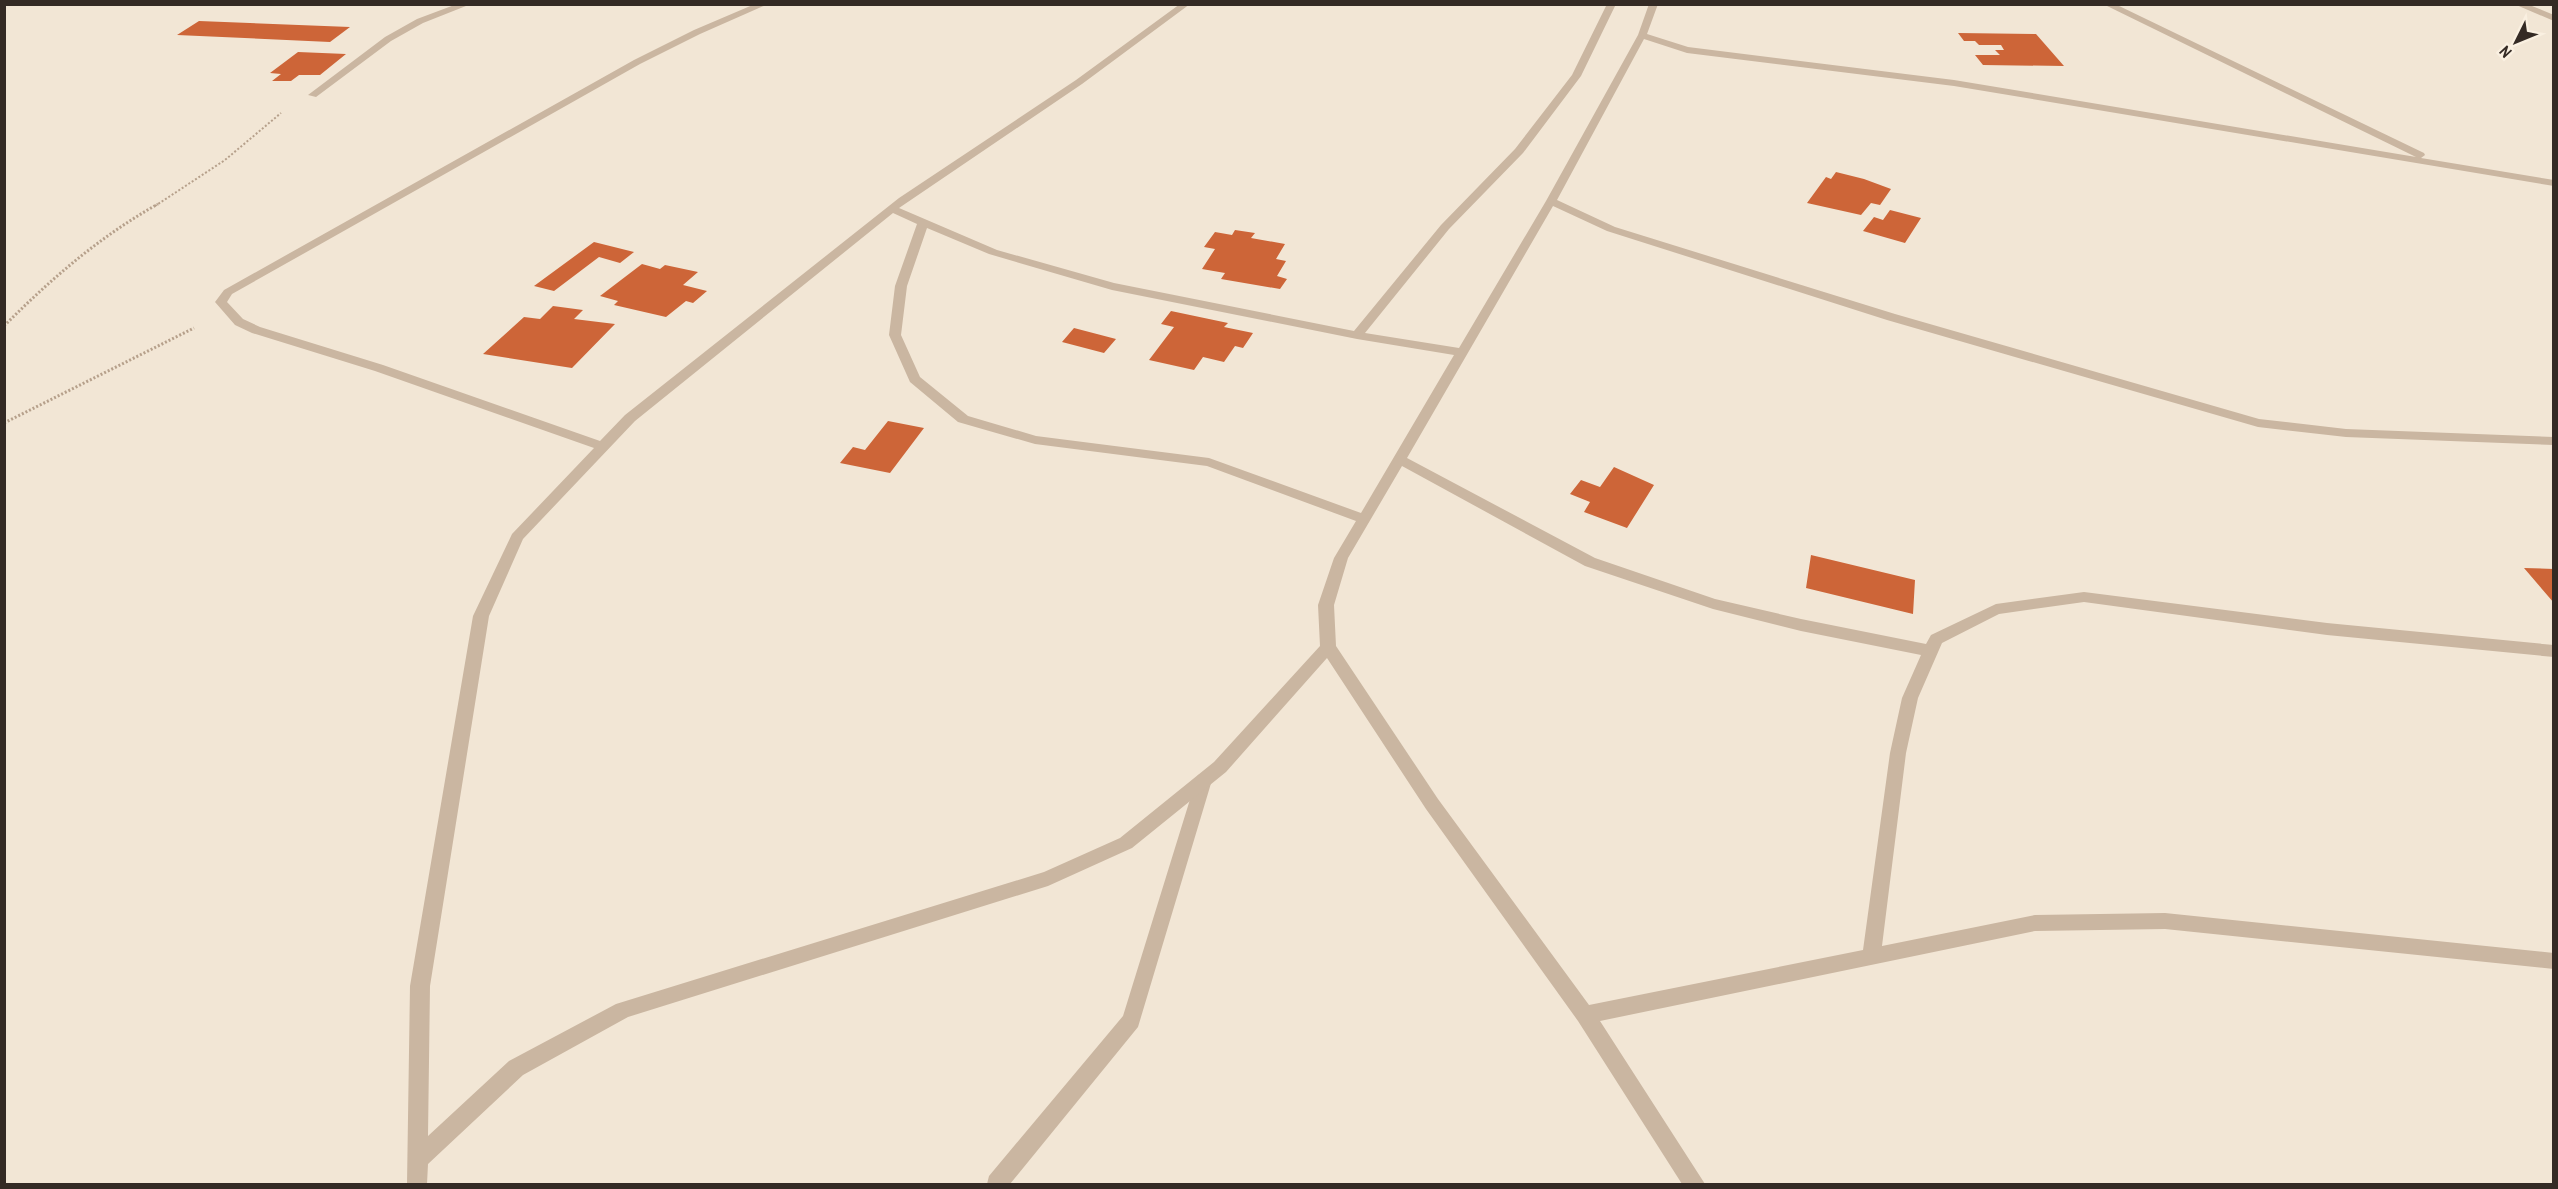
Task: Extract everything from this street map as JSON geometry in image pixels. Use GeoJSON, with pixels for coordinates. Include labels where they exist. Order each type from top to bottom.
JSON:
{"type":"FeatureCollection","features":[{"type":"Feature","properties":{"kind":"street"},"geometry":{"type":"LineString","coordinates":[[313,95],[388,39],[420,21],[467,4]]}},
{"type":"Feature","properties":{"kind":"street"},"geometry":{"type":"LineString","coordinates":[[603,447],[379,368],[256,330],[239,322],[221,302],[228,292],[638,62],[697,32],[764,4]]}},
{"type":"Feature","properties":{"kind":"street"},"geometry":{"type":"LineString","coordinates":[[417,1185],[420,986],[481,616],[517,537],[630,418],[892,209],[1079,82],[1186,4]]}},
{"type":"Feature","properties":{"kind":"street"},"geometry":{"type":"LineString","coordinates":[[1357,335],[1445,227],[1519,151],[1576,76],[1612,4]]}},
{"type":"Feature","properties":{"kind":"street"},"geometry":{"type":"LineString","coordinates":[[1654,4],[1642,35],[1551,201],[1341,558],[1326,605],[1328,647],[1432,804],[1585,1015],[1694,1185]]}},
{"type":"Feature","properties":{"kind":"street"},"geometry":{"type":"LineString","coordinates":[[2107,4],[2436,162]]}},
{"type":"Feature","properties":{"kind":"street"},"geometry":{"type":"LineString","coordinates":[[2518,4],[2553,18]]}},
{"type":"Feature","properties":{"kind":"street"},"geometry":{"type":"LineString","coordinates":[[1642,35],[1687,50],[1954,83],[2553,183]]}},
{"type":"Feature","properties":{"kind":"street"},"geometry":{"type":"LineString","coordinates":[[1551,201],[1611,229],[1891,317],[2258,423],[2346,434],[2553,441]]}},
{"type":"Feature","properties":{"kind":"street"},"geometry":{"type":"LineString","coordinates":[[892,209],[993,252],[1112,286],[1357,335],[1462,352]]}},
{"type":"Feature","properties":{"kind":"street"},"geometry":{"type":"LineString","coordinates":[[923,222],[901,286],[895,335],[914,379],[963,419],[1035,440],[1209,462],[1364,519]]}},
{"type":"Feature","properties":{"kind":"street"},"geometry":{"type":"LineString","coordinates":[[1399,459],[1590,562],[1713,604],[1801,625],[1932,651]]}},
{"type":"Feature","properties":{"kind":"street"},"geometry":{"type":"LineString","coordinates":[[1871,957],[1898,753],[1910,698],[1936,639],[1996,609],[2084,597],[2327,629],[2553,651]]}},
{"type":"Feature","properties":{"kind":"street"},"geometry":{"type":"LineString","coordinates":[[417,1160],[516,1068],[623,1010],[1048,878],[1126,843],[1220,767],[1328,647]]}},
{"type":"Feature","properties":{"kind":"street"},"geometry":{"type":"LineString","coordinates":[[997,1185],[1131,1021],[1204,780]]}},
{"type":"Feature","properties":{"kind":"street"},"geometry":{"type":"LineString","coordinates":[[1585,1015],[2035,923],[2165,921],[2553,961]]}},
{"type":"Feature","properties":{"kind":"path"},"geometry":{"type":"LineString","coordinates":[[4,326],[44,286],[120,225],[158,204],[225,160],[280,114],[313,95]]}},
{"type":"Feature","properties":{"kind":"path"},"geometry":{"type":"LineString","coordinates":[[4,423],[228,312]]}},
{"type":"Feature","properties":{"kind":"building"},"geometry":{"type":"Polygon","coordinates":[[[199,21],[350,27],[330,42],[177,35],[199,21]]]}},
{"type":"Feature","properties":{"kind":"building"},"geometry":{"type":"Polygon","coordinates":[[[1958,33],[2036,34],[2064,66],[1983,65],[1975,55],[2000,55],[1995,50],[2004,50],[2001,45],[1979,45],[1975,41],[1964,41],[1958,33]]]}},
{"type":"Feature","properties":{"kind":"building"},"geometry":{"type":"Polygon","coordinates":[[[298,52],[346,54],[320,75],[299,75],[291,81],[272,81],[281,74],[270,73],[298,52]]]}},
{"type":"Feature","properties":{"kind":"building"},"geometry":{"type":"Polygon","coordinates":[[[1836,172],[1891,189],[1880,205],[1871,203],[1861,215],[1807,203],[1826,177],[1831,179],[1836,172]]]}},
{"type":"Feature","properties":{"kind":"building"},"geometry":{"type":"Polygon","coordinates":[[[1890,210],[1921,218],[1905,243],[1863,231],[1874,217],[1883,220],[1890,210]]]}},
{"type":"Feature","properties":{"kind":"building"},"geometry":{"type":"Polygon","coordinates":[[[1235,230],[1255,233],[1251,238],[1285,244],[1276,259],[1286,261],[1277,276],[1287,279],[1280,289],[1221,279],[1225,273],[1202,269],[1215,249],[1204,247],[1215,232],[1232,235],[1235,230]]]}},
{"type":"Feature","properties":{"kind":"building"},"geometry":{"type":"Polygon","coordinates":[[[594,242],[634,252],[620,263],[599,257],[554,291],[534,286],[594,242]]]}},
{"type":"Feature","properties":{"kind":"building"},"geometry":{"type":"Polygon","coordinates":[[[642,264],[660,269],[665,265],[698,272],[683,285],[707,291],[693,303],[686,301],[666,317],[614,305],[618,301],[600,296],[642,264]]]}},
{"type":"Feature","properties":{"kind":"building"},"geometry":{"type":"Polygon","coordinates":[[[553,306],[583,310],[574,319],[615,324],[572,368],[483,354],[524,317],[540,319],[553,306]]]}},
{"type":"Feature","properties":{"kind":"building"},"geometry":{"type":"Polygon","coordinates":[[[1171,311],[1228,323],[1224,327],[1253,333],[1243,348],[1235,346],[1224,362],[1203,357],[1194,370],[1149,360],[1174,327],[1161,324],[1171,311]]]}},
{"type":"Feature","properties":{"kind":"building"},"geometry":{"type":"Polygon","coordinates":[[[1074,328],[1116,339],[1104,353],[1062,342],[1074,328]]]}},
{"type":"Feature","properties":{"kind":"building"},"geometry":{"type":"Polygon","coordinates":[[[888,421],[924,428],[890,473],[840,463],[853,447],[865,450],[888,421]]]}},
{"type":"Feature","properties":{"kind":"building"},"geometry":{"type":"Polygon","coordinates":[[[1614,467],[1654,485],[1627,528],[1584,512],[1590,502],[1570,494],[1581,480],[1600,487],[1614,467]]]}},
{"type":"Feature","properties":{"kind":"building"},"geometry":{"type":"Polygon","coordinates":[[[1811,555],[1915,580],[1913,614],[1806,588],[1811,555]]]}},
{"type":"Feature","properties":{"kind":"building"},"geometry":{"type":"Polygon","coordinates":[[[2524,568],[2554,569],[2554,603],[2524,568]]]}}]}
